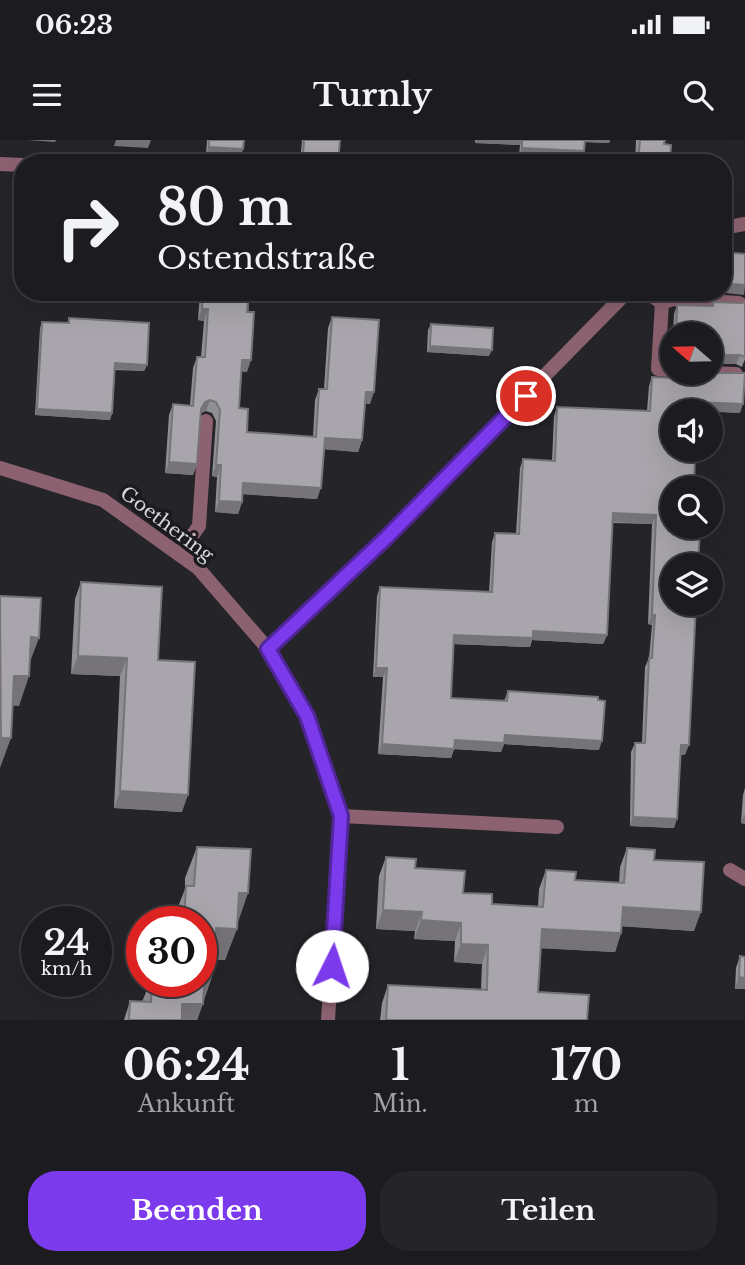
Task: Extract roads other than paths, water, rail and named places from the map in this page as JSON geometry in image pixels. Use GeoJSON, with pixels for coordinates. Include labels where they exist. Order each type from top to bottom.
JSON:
{"type":"FeatureCollection","features":[{"type":"Feature","properties":{"kind":"street"},"geometry":{"type":"LineString","coordinates":[[268,649],[394,530],[618,301]]}},
{"type":"Feature","properties":{"kind":"street"},"geometry":{"type":"LineString","coordinates":[[662,303],[668,301]]}},
{"type":"Feature","properties":{"kind":"street"},"geometry":{"type":"LineString","coordinates":[[706,301],[739,303]]}},
{"type":"Feature","properties":{"kind":"street"},"geometry":{"type":"LineString","coordinates":[[661,322],[662,303]]}},
{"type":"Feature","properties":{"kind":"street"},"geometry":{"type":"LineString","coordinates":[[660,347],[660,369]]}},
{"type":"Feature","properties":{"kind":"street"},"geometry":{"type":"LineString","coordinates":[[723,374],[736,374]]}},
{"type":"Feature","properties":{"kind":"street"},"geometry":{"type":"LineString","coordinates":[[179,554],[200,526],[206,421]]}},
{"type":"Feature","properties":{"kind":"street","name":"Goethering"},"geometry":{"type":"LineString","coordinates":[[0,468],[103,500],[198,568],[268,649],[307,716],[341,816],[328,1020]]}},
{"type":"Feature","properties":{"kind":"street"},"geometry":{"type":"LineString","coordinates":[[341,816],[558,827]]}},
{"type":"Feature","properties":{"kind":"street"},"geometry":{"type":"LineString","coordinates":[[730,870],[745,879]]}}]}
